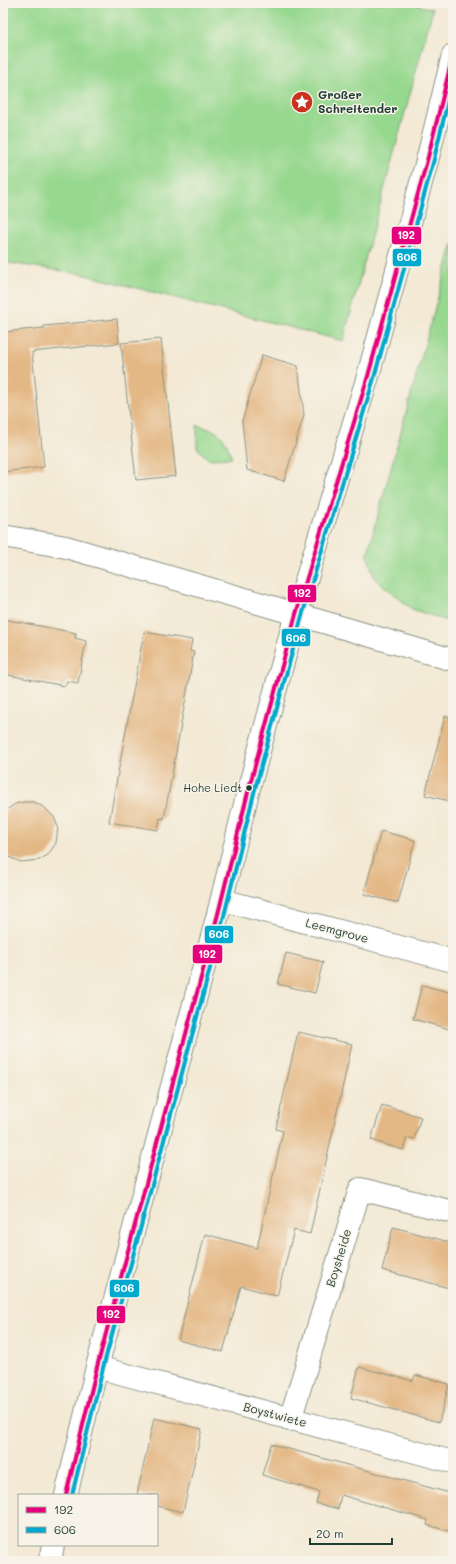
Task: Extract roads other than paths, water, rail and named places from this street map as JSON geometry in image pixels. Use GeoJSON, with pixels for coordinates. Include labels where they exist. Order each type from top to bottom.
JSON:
{"type":"FeatureCollection","features":[{"type":"Feature","properties":{"kind":"street"},"geometry":{"type":"LineString","coordinates":[[66,1494],[97,1367],[222,900],[248,788],[296,614],[368,376],[426,164],[453,55]]}},
{"type":"Feature","properties":{"kind":"street"},"geometry":{"type":"LineString","coordinates":[[3,536],[66,547],[453,660]]}},
{"type":"Feature","properties":{"kind":"street","name":"Leemgrove"},"geometry":{"type":"LineString","coordinates":[[222,900],[453,961]]}},
{"type":"Feature","properties":{"kind":"street","name":"Boysheide"},"geometry":{"type":"LineString","coordinates":[[290,1420],[360,1189],[453,1212]]}},
{"type":"Feature","properties":{"kind":"street","name":"Boystwiete"},"geometry":{"type":"LineString","coordinates":[[97,1367],[290,1420],[453,1462]]}},
{"type":"Feature","properties":{"kind":"street"},"geometry":{"type":"LineString","coordinates":[[50,1561],[53,1546]]}},
{"type":"Feature","properties":{"kind":"place","name":"Großer Schreitender"},"geometry":{"type":"Point","coordinates":[302,102]}},
{"type":"Feature","properties":{"kind":"place","name":"Hohe Liedt"},"geometry":{"type":"Point","coordinates":[249,788]}}]}
